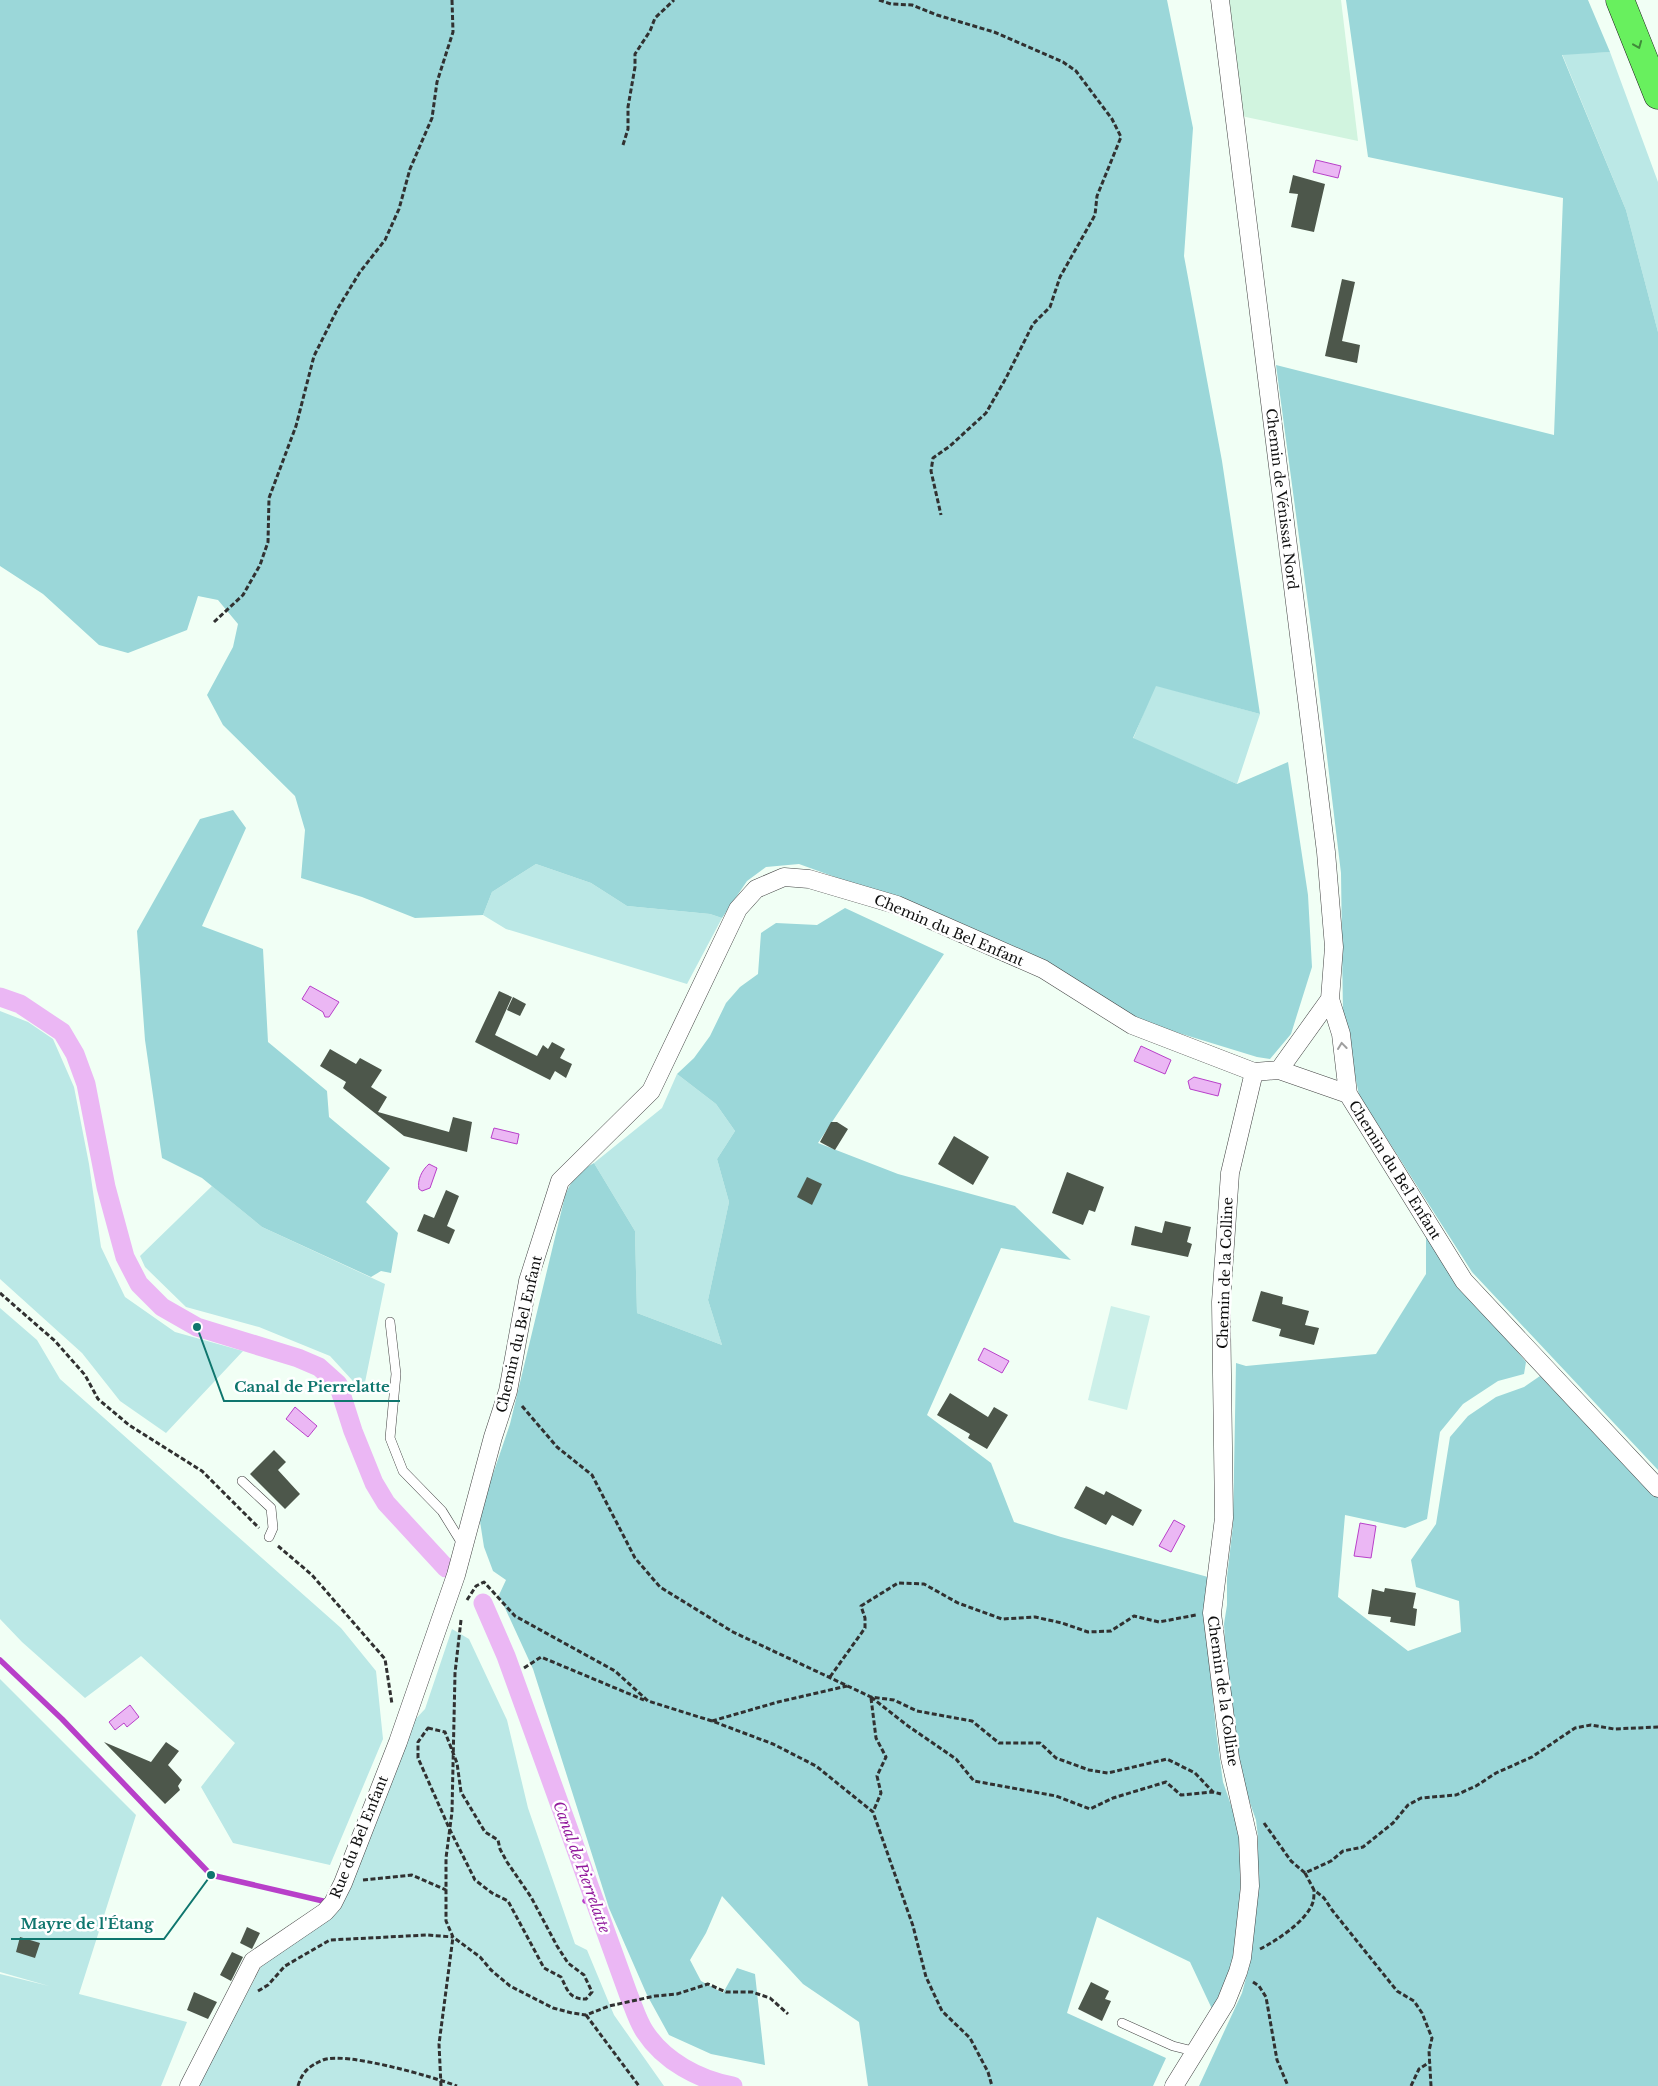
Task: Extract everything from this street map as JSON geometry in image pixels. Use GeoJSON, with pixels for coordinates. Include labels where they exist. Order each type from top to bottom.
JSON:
{"type":"FeatureCollection","features":[{"type":"Feature","properties":{"kind":"highway"},"geometry":{"type":"LineString","coordinates":[[1620,0],[1658,95]]}},
{"type":"Feature","properties":{"kind":"street","name":"Chemin de Vénissat Nord"},"geometry":{"type":"LineString","coordinates":[[1220,0],[1326,852],[1334,946],[1330,999],[1341,1034],[1348,1094]]}},
{"type":"Feature","properties":{"kind":"street","name":"Chemin du Bel Enfant"},"geometry":{"type":"LineString","coordinates":[[456,1575],[493,1437],[508,1391],[528,1281],[560,1181],[651,1091],[738,909],[756,889],[784,877],[809,879],[897,905],[1043,969],[1132,1025],[1254,1072],[1279,1070],[1348,1094],[1464,1282],[1658,1488]]}},
{"type":"Feature","properties":{"kind":"street"},"geometry":{"type":"LineString","coordinates":[[1279,1070],[1330,999]]}},
{"type":"Feature","properties":{"kind":"street","name":"Chemin de la Colline"},"geometry":{"type":"LineString","coordinates":[[1174,2086],[1197,2052],[1226,2002],[1240,1965],[1250,1886],[1248,1837],[1230,1758],[1212,1612],[1224,1518],[1221,1302],[1230,1173],[1254,1072]]}},
{"type":"Feature","properties":{"kind":"street","name":"Rue du Bel Enfant"},"geometry":{"type":"LineString","coordinates":[[189,2086],[253,1961],[325,1912],[333,1903],[343,1884],[398,1742],[456,1575]]}},
{"type":"Feature","properties":{"kind":"lane"},"geometry":{"type":"LineString","coordinates":[[390,1322],[396,1374],[390,1438],[403,1471],[442,1512],[463,1545]]}},
{"type":"Feature","properties":{"kind":"lane"},"geometry":{"type":"LineString","coordinates":[[242,1481],[271,1508],[273,1528],[269,1537]]}},
{"type":"Feature","properties":{"kind":"lane"},"geometry":{"type":"LineString","coordinates":[[1122,2023],[1173,2046],[1197,2052]]}},
{"type":"Feature","properties":{"kind":"path"},"geometry":{"type":"LineString","coordinates":[[214,622],[243,595],[260,565],[268,542],[269,498],[296,426],[314,356],[355,279],[385,240],[399,209],[410,169],[432,118],[437,82],[453,32],[452,0]]}},
{"type":"Feature","properties":{"kind":"path"},"geometry":{"type":"LineString","coordinates":[[623,145],[628,129],[628,107],[635,66],[635,54],[650,31],[655,18],[674,0]]}},
{"type":"Feature","properties":{"kind":"path"},"geometry":{"type":"LineString","coordinates":[[879,0],[891,4],[912,5],[936,15],[994,32],[1063,62],[1076,71],[1112,119],[1121,136],[1097,196],[1094,215],[1060,277],[1050,307],[1033,324],[986,413],[934,458],[932,471],[941,515]]}},
{"type":"Feature","properties":{"kind":"path"},"geometry":{"type":"LineString","coordinates":[[0,1292],[55,1341],[85,1375],[98,1399],[129,1425],[202,1471],[269,1537],[312,1575],[385,1659],[392,1705]]}},
{"type":"Feature","properties":{"kind":"path"},"geometry":{"type":"LineString","coordinates":[[508,1391],[557,1447],[592,1475],[635,1558],[660,1587],[733,1632],[870,1697],[956,1759],[974,1780],[1056,1796],[1090,1809],[1113,1798],[1166,1782],[1181,1795],[1213,1792],[1240,1797],[1254,1806],[1291,1862],[1306,1873],[1314,1890],[1324,1898],[1397,1990],[1414,2001],[1422,2013],[1432,2038],[1429,2052],[1431,2086]]}},
{"type":"Feature","properties":{"kind":"path"},"geometry":{"type":"LineString","coordinates":[[463,1607],[476,1586],[484,1582],[516,1616],[615,1671],[648,1701]]}},
{"type":"Feature","properties":{"kind":"path"},"geometry":{"type":"LineString","coordinates":[[829,1677],[865,1628],[865,1618],[861,1606],[898,1583],[924,1584],[958,1603],[1002,1619],[1035,1617],[1088,1632],[1111,1631],[1134,1616],[1159,1622],[1212,1612]]}},
{"type":"Feature","properties":{"kind":"path"},"geometry":{"type":"LineString","coordinates":[[441,2086],[439,2044],[453,1937],[446,1921],[446,1858],[452,1812],[455,1673],[461,1617]]}},
{"type":"Feature","properties":{"kind":"path"},"geometry":{"type":"LineString","coordinates":[[524,1668],[541,1657],[648,1701],[712,1721],[773,1744],[816,1766],[873,1812],[913,1926],[926,1977],[942,2012],[970,2038],[988,2072],[992,2086]]}},
{"type":"Feature","properties":{"kind":"path"},"geometry":{"type":"LineString","coordinates":[[712,1721],[778,1702],[847,1686]]}},
{"type":"Feature","properties":{"kind":"path"},"geometry":{"type":"LineString","coordinates":[[870,1697],[894,1700],[917,1711],[972,1721],[1000,1743],[1040,1743],[1056,1758],[1089,1770],[1108,1773],[1167,1759],[1195,1773],[1213,1792]]}},
{"type":"Feature","properties":{"kind":"path"},"geometry":{"type":"LineString","coordinates":[[870,1697],[876,1738],[886,1757],[877,1776],[881,1793],[873,1812]]}},
{"type":"Feature","properties":{"kind":"path"},"geometry":{"type":"LineString","coordinates":[[1306,1873],[1331,1861],[1343,1851],[1363,1847],[1393,1823],[1408,1805],[1421,1798],[1456,1795],[1476,1786],[1496,1773],[1511,1768],[1532,1757],[1575,1728],[1592,1725],[1614,1729],[1658,1727]]}},
{"type":"Feature","properties":{"kind":"path"},"geometry":{"type":"LineString","coordinates":[[428,1728],[445,1732],[453,1755],[457,1763],[460,1792],[485,1832],[498,1840],[500,1849],[507,1862],[531,1898],[568,1963],[584,1975],[592,1992],[586,1999],[578,1999],[570,1995],[561,1976],[544,1968],[508,1901],[492,1893],[475,1880],[418,1758],[418,1742],[428,1728]]}},
{"type":"Feature","properties":{"kind":"path"},"geometry":{"type":"LineString","coordinates":[[343,1884],[376,1877],[412,1875],[446,1890]]}},
{"type":"Feature","properties":{"kind":"path"},"geometry":{"type":"LineString","coordinates":[[1288,2086],[1277,2060],[1266,1997],[1259,1986],[1240,1965],[1274,1942],[1305,1916],[1313,1903],[1314,1890]]}},
{"type":"Feature","properties":{"kind":"path"},"geometry":{"type":"LineString","coordinates":[[228,2010],[268,1985],[286,1966],[330,1940],[427,1935],[453,1937],[480,1956],[491,1970],[510,1986],[553,2008],[586,2015],[609,2006],[638,1999],[677,1994],[708,1984],[726,1992],[752,1992],[770,1998],[788,2014]]}},
{"type":"Feature","properties":{"kind":"path"},"geometry":{"type":"LineString","coordinates":[[586,2015],[639,2086]]}},
{"type":"Feature","properties":{"kind":"path"},"geometry":{"type":"LineString","coordinates":[[298,2086],[302,2072],[324,2059],[356,2059],[441,2080],[457,2086]]}},
{"type":"Feature","properties":{"kind":"path"},"geometry":{"type":"LineString","coordinates":[[1411,2086],[1419,2069],[1430,2062]]}},
{"type":"Feature","properties":{"kind":"green space"},"geometry":{"type":"Polygon","coordinates":[[[1223,0],[1341,0],[1358,141],[1241,116],[1223,0]]]}},
{"type":"Feature","properties":{"kind":"shaded area"},"geometry":{"type":"Polygon","coordinates":[[[0,0],[1167,0],[1193,128],[1184,256],[1222,461],[1260,714],[1156,686],[1133,738],[1237,784],[1288,762],[1308,895],[1312,967],[1291,1034],[1270,1059],[1257,1057],[1120,1015],[860,886],[799,864],[766,867],[747,881],[722,918],[710,914],[627,906],[591,883],[536,864],[492,892],[483,915],[415,918],[362,897],[301,878],[305,830],[295,796],[223,725],[207,695],[233,647],[238,624],[218,600],[198,596],[187,630],[128,653],[99,645],[43,594],[0,566],[0,0]]]}},
{"type":"Feature","properties":{"kind":"shaded area"},"geometry":{"type":"Polygon","coordinates":[[[1346,0],[1588,0],[1610,52],[1562,55],[1626,210],[1658,332],[1658,1470],[1472,1272],[1359,1095],[1343,1016],[1341,873],[1315,657],[1276,365],[1554,435],[1563,198],[1368,157],[1346,0]]]}},
{"type":"Feature","properties":{"kind":"shaded area"},"geometry":{"type":"Polygon","coordinates":[[[1610,52],[1658,182],[1658,332],[1626,210],[1562,54],[1610,52]]]}},
{"type":"Feature","properties":{"kind":"shaded area"},"geometry":{"type":"Polygon","coordinates":[[[1316,160],[1341,166],[1338,178],[1313,172],[1316,160]]]}},
{"type":"Feature","properties":{"kind":"shaded area"},"geometry":{"type":"Polygon","coordinates":[[[1155,685],[1260,714],[1237,784],[1133,739],[1155,685]]]}},
{"type":"Feature","properties":{"kind":"shaded area"},"geometry":{"type":"Polygon","coordinates":[[[233,810],[246,828],[202,926],[263,949],[268,1042],[327,1091],[329,1117],[390,1168],[366,1202],[398,1233],[391,1273],[381,1271],[371,1277],[262,1227],[202,1178],[162,1158],[145,1040],[137,931],[200,819],[233,810]]]}},
{"type":"Feature","properties":{"kind":"shaded area"},"geometry":{"type":"Polygon","coordinates":[[[536,864],[591,883],[627,906],[710,914],[722,918],[687,984],[506,929],[483,915],[492,892],[536,864]]]}},
{"type":"Feature","properties":{"kind":"shaded area"},"geometry":{"type":"Polygon","coordinates":[[[845,908],[944,954],[818,1143],[898,1174],[1015,1206],[1071,1260],[1001,1248],[927,1415],[991,1463],[1014,1522],[1061,1537],[1208,1577],[1208,1644],[1216,1731],[1223,1782],[1242,1837],[1239,1934],[1229,1976],[1212,2009],[1190,1962],[1097,1917],[1067,2013],[1166,2058],[1153,2086],[868,2086],[859,2022],[803,1984],[722,1896],[706,1933],[690,1960],[701,1981],[723,1993],[737,1968],[755,1974],[765,2065],[711,2054],[669,2035],[647,1995],[609,1908],[533,1669],[499,1595],[506,1580],[493,1571],[484,1547],[479,1515],[510,1424],[565,1196],[576,1176],[584,1169],[594,1163],[635,1231],[637,1313],[722,1345],[708,1300],[729,1202],[717,1159],[735,1131],[716,1104],[677,1074],[694,1058],[710,1036],[726,1003],[740,987],[758,974],[761,933],[776,923],[817,925],[845,908]]]}},
{"type":"Feature","properties":{"kind":"shaded area"},"geometry":{"type":"Polygon","coordinates":[[[310,986],[339,1002],[329,1017],[325,1017],[323,1012],[302,999],[310,986]]]}},
{"type":"Feature","properties":{"kind":"shaded area"},"geometry":{"type":"Polygon","coordinates":[[[0,1011],[28,1022],[53,1039],[74,1087],[89,1164],[101,1247],[125,1297],[175,1332],[243,1351],[166,1433],[120,1401],[82,1353],[0,1279],[0,1011]]]}},
{"type":"Feature","properties":{"kind":"shaded area"},"geometry":{"type":"Polygon","coordinates":[[[1141,1046],[1171,1060],[1165,1074],[1134,1061],[1141,1046]]]}},
{"type":"Feature","properties":{"kind":"shaded area"},"geometry":{"type":"Polygon","coordinates":[[[677,1074],[716,1104],[735,1131],[717,1159],[729,1202],[708,1300],[722,1345],[637,1313],[635,1231],[594,1163],[662,1108],[677,1074]]]}},
{"type":"Feature","properties":{"kind":"shaded area"},"geometry":{"type":"Polygon","coordinates":[[[1194,1077],[1221,1084],[1218,1096],[1190,1089],[1188,1081],[1194,1077]]]}},
{"type":"Feature","properties":{"kind":"shaded area"},"geometry":{"type":"Polygon","coordinates":[[[494,1128],[519,1134],[517,1144],[491,1138],[494,1128]]]}},
{"type":"Feature","properties":{"kind":"shaded area"},"geometry":{"type":"Polygon","coordinates":[[[429,1164],[437,1168],[430,1188],[422,1191],[419,1189],[419,1179],[429,1164]]]}},
{"type":"Feature","properties":{"kind":"shaded area"},"geometry":{"type":"Polygon","coordinates":[[[212,1186],[262,1227],[385,1284],[363,1392],[330,1356],[259,1327],[186,1307],[145,1267],[140,1256],[212,1186]]]}},
{"type":"Feature","properties":{"kind":"shaded area"},"geometry":{"type":"Polygon","coordinates":[[[1426,1230],[1462,1286],[1526,1362],[1524,1374],[1498,1381],[1463,1404],[1440,1432],[1427,1519],[1405,1528],[1345,1515],[1338,1597],[1408,1651],[1461,1632],[1459,1601],[1416,1587],[1411,1560],[1436,1524],[1450,1437],[1468,1416],[1496,1397],[1524,1387],[1540,1376],[1658,1497],[1658,2086],[1199,2086],[1242,1993],[1249,1967],[1252,1950],[1258,1837],[1256,1820],[1242,1780],[1228,1687],[1224,1624],[1233,1525],[1236,1363],[1246,1366],[1376,1354],[1426,1274],[1426,1230]]]}},
{"type":"Feature","properties":{"kind":"shaded area"},"geometry":{"type":"Polygon","coordinates":[[[1111,1306],[1150,1316],[1127,1410],[1088,1400],[1111,1306]]]}},
{"type":"Feature","properties":{"kind":"shaded area"},"geometry":{"type":"Polygon","coordinates":[[[0,1308],[37,1340],[60,1379],[341,1628],[376,1671],[383,1739],[330,1865],[233,1843],[201,1787],[235,1743],[141,1656],[85,1698],[22,1642],[0,1619],[0,1308]]]}},
{"type":"Feature","properties":{"kind":"shaded area"},"geometry":{"type":"Polygon","coordinates":[[[984,1348],[1009,1361],[1002,1373],[978,1360],[984,1348]]]}},
{"type":"Feature","properties":{"kind":"shaded area"},"geometry":{"type":"Polygon","coordinates":[[[295,1407],[317,1426],[308,1437],[286,1419],[295,1407]]]}},
{"type":"Feature","properties":{"kind":"shaded area"},"geometry":{"type":"Polygon","coordinates":[[[1174,1520],[1185,1526],[1171,1552],[1159,1546],[1174,1520]]]}},
{"type":"Feature","properties":{"kind":"shaded area"},"geometry":{"type":"Polygon","coordinates":[[[1360,1523],[1376,1526],[1371,1558],[1354,1556],[1360,1523]]]}},
{"type":"Feature","properties":{"kind":"shaded area"},"geometry":{"type":"Polygon","coordinates":[[[452,1629],[469,1639],[507,1720],[528,1808],[575,1944],[587,1950],[614,2015],[664,2086],[198,2086],[264,1961],[340,1909],[367,1843],[410,1725],[425,1709],[452,1629]]]}},
{"type":"Feature","properties":{"kind":"shaded area"},"geometry":{"type":"Polygon","coordinates":[[[0,1679],[136,1815],[79,1994],[187,2022],[161,2086],[0,2086],[0,1974],[49,1986],[0,1972],[0,1679]]]}},
{"type":"Feature","properties":{"kind":"shaded area"},"geometry":{"type":"Polygon","coordinates":[[[130,1705],[139,1717],[127,1727],[124,1723],[115,1730],[109,1722],[130,1705]]]}},
{"type":"Feature","properties":{"kind":"building"},"geometry":{"type":"Polygon","coordinates":[[[1293,175],[1325,184],[1314,232],[1291,227],[1298,194],[1289,193],[1293,175]]]}},
{"type":"Feature","properties":{"kind":"building"},"geometry":{"type":"Polygon","coordinates":[[[1342,279],[1355,282],[1342,341],[1360,345],[1357,363],[1325,356],[1342,279]]]}},
{"type":"Feature","properties":{"kind":"building"},"geometry":{"type":"Polygon","coordinates":[[[499,991],[512,997],[495,1035],[537,1056],[543,1045],[548,1049],[552,1042],[565,1049],[560,1058],[572,1064],[566,1078],[555,1071],[550,1080],[475,1042],[499,991]]]}},
{"type":"Feature","properties":{"kind":"building"},"geometry":{"type":"Polygon","coordinates":[[[513,997],[526,1004],[520,1016],[507,1010],[513,997]]]}},
{"type":"Feature","properties":{"kind":"building"},"geometry":{"type":"Polygon","coordinates":[[[330,1049],[356,1064],[360,1058],[382,1070],[371,1087],[387,1097],[378,1112],[449,1132],[453,1117],[472,1122],[467,1152],[404,1136],[343,1088],[346,1082],[320,1066],[330,1049]]]}},
{"type":"Feature","properties":{"kind":"building"},"geometry":{"type":"Polygon","coordinates":[[[831,1122],[837,1122],[848,1129],[835,1150],[820,1142],[831,1122]]]}},
{"type":"Feature","properties":{"kind":"building"},"geometry":{"type":"Polygon","coordinates":[[[954,1136],[989,1157],[973,1185],[938,1164],[954,1136]]]}},
{"type":"Feature","properties":{"kind":"building"},"geometry":{"type":"Polygon","coordinates":[[[1067,1172],[1104,1187],[1095,1212],[1089,1210],[1083,1225],[1052,1213],[1067,1172]]]}},
{"type":"Feature","properties":{"kind":"building"},"geometry":{"type":"Polygon","coordinates":[[[807,1177],[822,1184],[812,1205],[797,1197],[807,1177]]]}},
{"type":"Feature","properties":{"kind":"building"},"geometry":{"type":"Polygon","coordinates":[[[446,1190],[459,1196],[447,1226],[455,1230],[449,1244],[417,1231],[424,1214],[434,1218],[446,1190]]]}},
{"type":"Feature","properties":{"kind":"building"},"geometry":{"type":"Polygon","coordinates":[[[1165,1221],[1191,1227],[1187,1242],[1192,1244],[1188,1257],[1131,1245],[1135,1226],[1162,1233],[1165,1221]]]}},
{"type":"Feature","properties":{"kind":"building"},"geometry":{"type":"Polygon","coordinates":[[[1261,1291],[1283,1297],[1282,1304],[1309,1311],[1305,1325],[1319,1328],[1314,1345],[1279,1336],[1281,1329],[1252,1321],[1261,1291]]]}},
{"type":"Feature","properties":{"kind":"building"},"geometry":{"type":"Polygon","coordinates":[[[950,1393],[988,1417],[994,1407],[1008,1415],[987,1449],[968,1438],[970,1434],[937,1415],[950,1393]]]}},
{"type":"Feature","properties":{"kind":"building"},"geometry":{"type":"Polygon","coordinates":[[[274,1450],[286,1462],[278,1470],[300,1494],[285,1509],[250,1474],[274,1450]]]}},
{"type":"Feature","properties":{"kind":"building"},"geometry":{"type":"Polygon","coordinates":[[[1086,1486],[1104,1495],[1106,1491],[1142,1510],[1133,1526],[1112,1515],[1106,1525],[1074,1508],[1086,1486]]]}},
{"type":"Feature","properties":{"kind":"building"},"geometry":{"type":"Polygon","coordinates":[[[1385,1588],[1416,1593],[1413,1608],[1417,1609],[1415,1626],[1390,1622],[1391,1617],[1368,1614],[1372,1589],[1384,1592],[1385,1588]]]}},
{"type":"Feature","properties":{"kind":"building"},"geometry":{"type":"Polygon","coordinates":[[[104,1742],[151,1762],[166,1742],[179,1751],[168,1765],[182,1780],[178,1786],[180,1790],[165,1804],[104,1742]]]}},
{"type":"Feature","properties":{"kind":"building"},"geometry":{"type":"Polygon","coordinates":[[[247,1927],[260,1933],[252,1949],[240,1943],[247,1927]]]}},
{"type":"Feature","properties":{"kind":"building"},"geometry":{"type":"Polygon","coordinates":[[[20,1937],[40,1943],[35,1958],[16,1952],[20,1937]]]}},
{"type":"Feature","properties":{"kind":"building"},"geometry":{"type":"Polygon","coordinates":[[[232,1952],[243,1957],[231,1981],[220,1975],[232,1952]]]}},
{"type":"Feature","properties":{"kind":"building"},"geometry":{"type":"Polygon","coordinates":[[[1091,1982],[1109,1991],[1105,1999],[1111,2001],[1102,2021],[1078,2009],[1091,1982]]]}},
{"type":"Feature","properties":{"kind":"building"},"geometry":{"type":"Polygon","coordinates":[[[194,1992],[217,2002],[208,2019],[187,2010],[194,1992]]]}},
{"type":"Feature","properties":{"kind":"waterway","name":"Canal de Pierrelatte"},"geometry":{"type":"LineString","coordinates":[[0,997],[20,1004],[62,1032],[75,1054],[86,1084],[106,1187],[125,1257],[139,1284],[162,1307],[197,1327],[298,1358],[319,1367],[338,1384],[353,1431],[374,1483],[386,1503],[446,1568]]}},
{"type":"Feature","properties":{"kind":"waterway","name":"Canal de Pierrelatte"},"geometry":{"type":"LineString","coordinates":[[483,1603],[506,1656],[640,2024],[662,2052],[683,2068],[708,2079],[733,2086]]}},
{"type":"Feature","properties":{"kind":"waterway"},"geometry":{"type":"LineString","coordinates":[[0,1660],[62,1719],[211,1875],[323,1901]]}},
{"type":"Feature","properties":{"kind":"waterway"},"geometry":{"type":"LineString","coordinates":[[585,1901],[594,1897]]}},
{"type":"Feature","properties":{"kind":"place","name":"Canal de Pierrelatte"},"geometry":{"type":"Point","coordinates":[197,1327]}},
{"type":"Feature","properties":{"kind":"place","name":"Mayre de l'Étang"},"geometry":{"type":"Point","coordinates":[211,1875]}}]}
